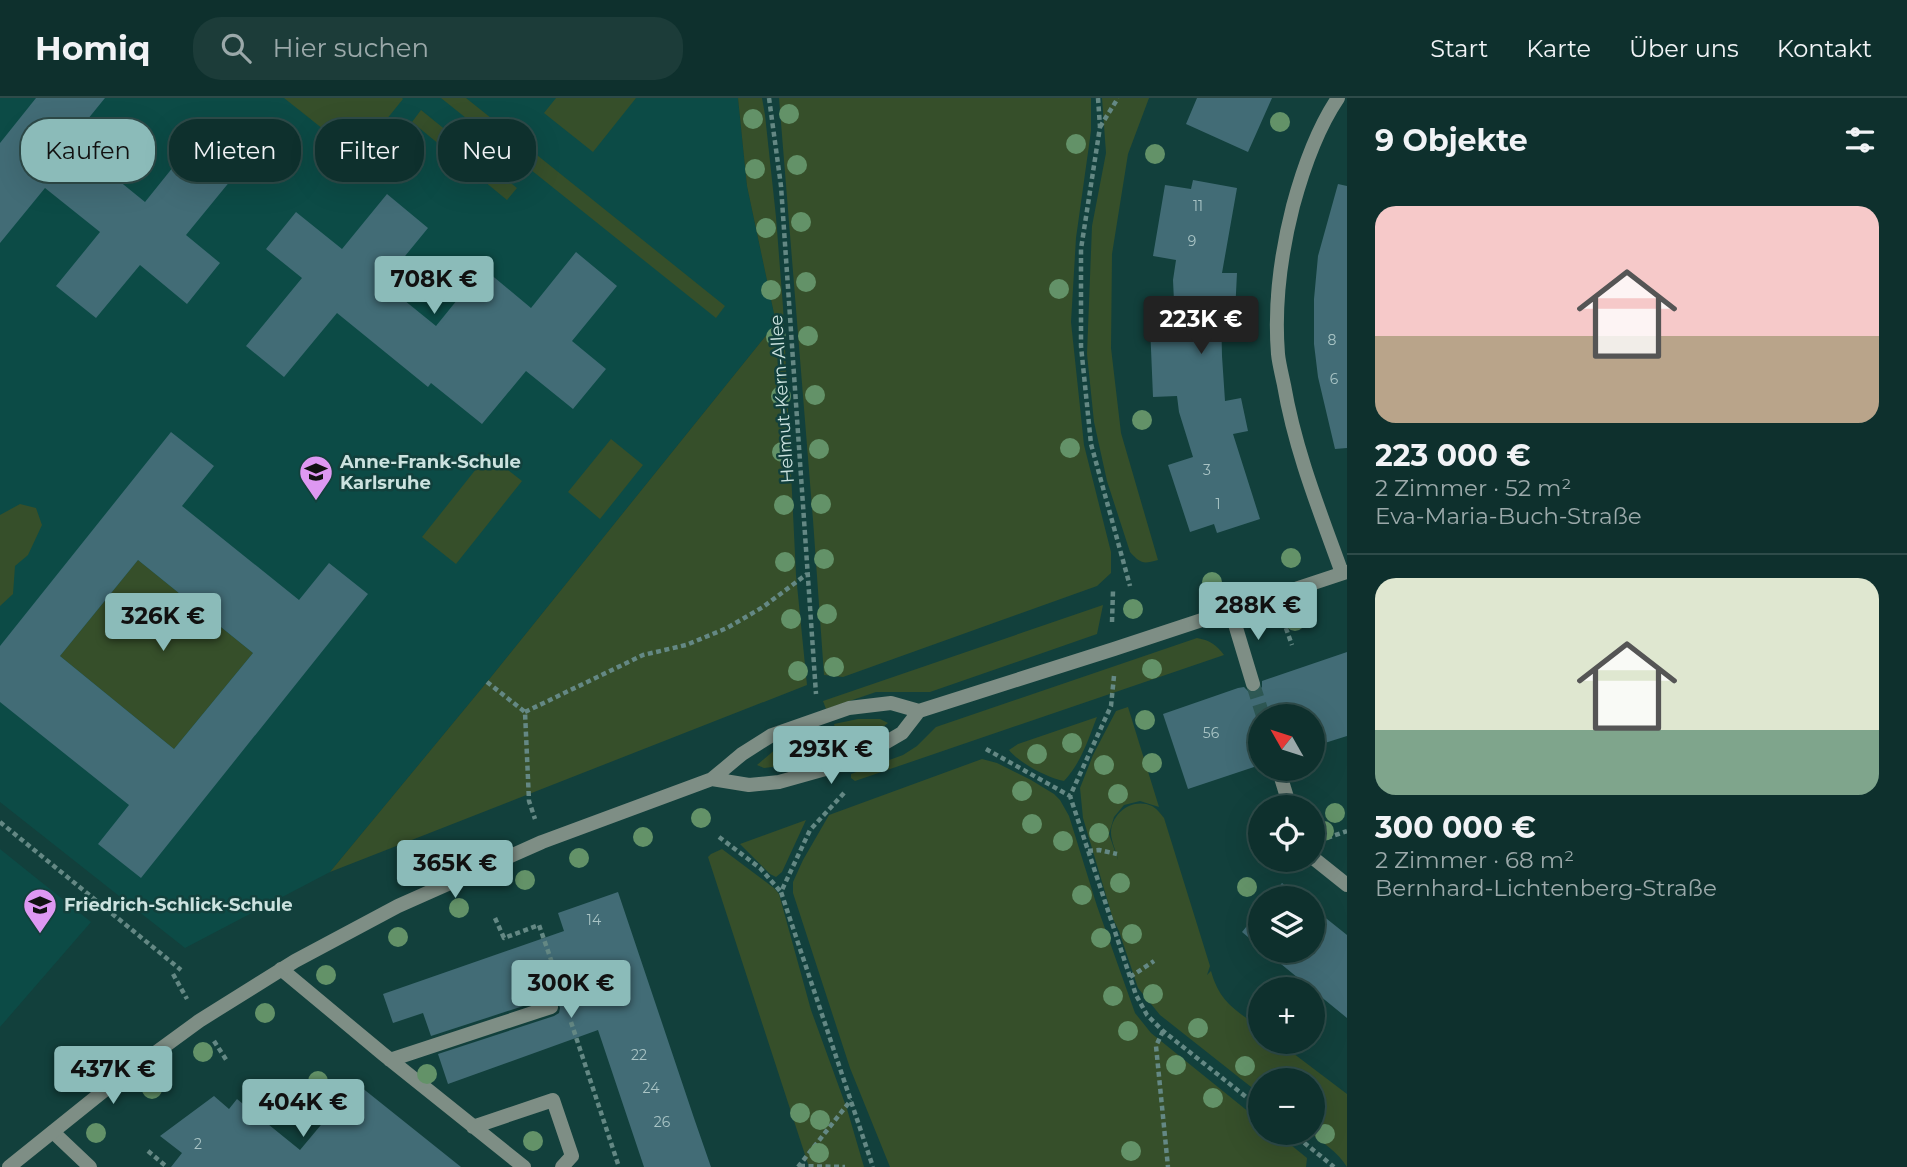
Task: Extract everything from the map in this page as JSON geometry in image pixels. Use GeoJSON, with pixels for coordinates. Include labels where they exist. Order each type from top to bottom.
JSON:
{"type":"FeatureCollection","features":[{"type":"Feature","properties":{"kind":"street"},"geometry":{"type":"LineString","coordinates":[[9,1167],[106,1089],[199,1021],[281,969],[398,906],[530,847],[712,779],[742,754],[772,735],[849,708],[891,703],[919,711],[1345,573],[1306,474],[1289,414],[1278,354],[1278,297],[1285,239],[1298,188],[1317,138],[1338,98]]}},
{"type":"Feature","properties":{"kind":"street"},"geometry":{"type":"LineString","coordinates":[[1231,611],[1253,684]]}},
{"type":"Feature","properties":{"kind":"street"},"geometry":{"type":"LineString","coordinates":[[712,779],[749,785],[779,782],[836,766],[871,751],[902,733],[919,711]]}},
{"type":"Feature","properties":{"kind":"street"},"geometry":{"type":"LineString","coordinates":[[1325,867],[1347,885]]}},
{"type":"Feature","properties":{"kind":"street"},"geometry":{"type":"LineString","coordinates":[[281,969],[524,1167]]}},
{"type":"Feature","properties":{"kind":"street"},"geometry":{"type":"LineString","coordinates":[[390,1060],[551,1007]]}},
{"type":"Feature","properties":{"kind":"street"},"geometry":{"type":"LineString","coordinates":[[473,1127],[553,1100],[572,1156],[562,1167]]}},
{"type":"Feature","properties":{"kind":"street"},"geometry":{"type":"LineString","coordinates":[[53,1132],[90,1167]]}},
{"type":"Feature","properties":{"kind":"path","name":"Helmut-Kern-Allee"},"geometry":{"type":"LineString","coordinates":[[769,98],[781,186],[816,699]]}},
{"type":"Feature","properties":{"kind":"path"},"geometry":{"type":"LineString","coordinates":[[1098,98],[1100,127],[1081,249],[1081,346],[1091,444],[1130,586]]}},
{"type":"Feature","properties":{"kind":"path"},"geometry":{"type":"LineString","coordinates":[[1100,127],[1118,98]]}},
{"type":"Feature","properties":{"kind":"path"},"geometry":{"type":"LineString","coordinates":[[525,712],[643,655],[686,645],[727,628],[763,607],[807,574]]}},
{"type":"Feature","properties":{"kind":"path"},"geometry":{"type":"LineString","coordinates":[[487,682],[525,712],[529,801]]}},
{"type":"Feature","properties":{"kind":"path"},"geometry":{"type":"LineString","coordinates":[[1111,706],[1070,796],[1136,995],[1147,1015],[1163,1031],[1248,1098]]}},
{"type":"Feature","properties":{"kind":"path"},"geometry":{"type":"LineString","coordinates":[[986,749],[1070,796]]}},
{"type":"Feature","properties":{"kind":"path"},"geometry":{"type":"LineString","coordinates":[[781,892],[810,830],[845,791]]}},
{"type":"Feature","properties":{"kind":"path"},"geometry":{"type":"LineString","coordinates":[[0,822],[181,970]]}},
{"type":"Feature","properties":{"kind":"path"},"geometry":{"type":"LineString","coordinates":[[719,837],[760,868],[781,892],[873,1167]]}},
{"type":"Feature","properties":{"kind":"path"},"geometry":{"type":"LineString","coordinates":[[1088,851],[1099,850],[1117,854]]}},
{"type":"Feature","properties":{"kind":"path"},"geometry":{"type":"LineString","coordinates":[[495,918],[504,938],[539,925],[561,989]]}},
{"type":"Feature","properties":{"kind":"path"},"geometry":{"type":"LineString","coordinates":[[1130,977],[1154,961]]}},
{"type":"Feature","properties":{"kind":"path"},"geometry":{"type":"LineString","coordinates":[[569,1014],[619,1167]]}},
{"type":"Feature","properties":{"kind":"path"},"geometry":{"type":"LineString","coordinates":[[1163,1031],[1156,1046],[1168,1167]]}},
{"type":"Feature","properties":{"kind":"path"},"geometry":{"type":"LineString","coordinates":[[799,1167],[851,1100]]}},
{"type":"Feature","properties":{"kind":"path"},"geometry":{"type":"LineString","coordinates":[[591,1104],[598,1102]]}},
{"type":"Feature","properties":{"kind":"path"},"geometry":{"type":"LineString","coordinates":[[1306,1145],[1332,1167]]}},
{"type":"Feature","properties":{"kind":"path"},"geometry":{"type":"LineString","coordinates":[[148,1151],[167,1167]]}},
{"type":"Feature","properties":{"kind":"path"},"geometry":{"type":"LineString","coordinates":[[152,1167],[158,1159]]}},
{"type":"Feature","properties":{"kind":"path"},"geometry":{"type":"LineString","coordinates":[[799,1167],[845,1167]]}},
{"type":"Feature","properties":{"kind":"shaded area","name":"Anne-Frank-Schule Karlsruhe"},"geometry":{"type":"Polygon","coordinates":[[[0,98],[738,98],[747,186],[776,323],[330,872],[185,948],[0,802],[0,98]]]}},
{"type":"Feature","properties":{"kind":"shaded area","name":"Friedrich-Schlick-Schule"},"geometry":{"type":"Polygon","coordinates":[[[0,849],[91,922],[0,1027],[0,849]]]}},
{"type":"Feature","properties":{"kind":"green space"},"geometry":{"type":"Polygon","coordinates":[[[284,98],[403,99],[387,119],[315,119],[315,123],[284,98]]]}},
{"type":"Feature","properties":{"kind":"green space"},"geometry":{"type":"Polygon","coordinates":[[[441,98],[466,98],[492,119],[467,119],[441,98]]]}},
{"type":"Feature","properties":{"kind":"green space"},"geometry":{"type":"Polygon","coordinates":[[[556,98],[636,98],[593,152],[544,113],[556,98]]]}},
{"type":"Feature","properties":{"kind":"green space"},"geometry":{"type":"Polygon","coordinates":[[[738,98],[762,98],[765,115],[783,307],[796,575],[807,685],[330,872],[776,323],[747,186],[738,98]]]}},
{"type":"Feature","properties":{"kind":"green space"},"geometry":{"type":"Polygon","coordinates":[[[779,98],[1091,98],[1091,131],[1076,238],[1071,322],[1084,445],[1111,552],[1111,573],[1097,586],[843,677],[824,675],[779,98]]]}},
{"type":"Feature","properties":{"kind":"green space"},"geometry":{"type":"Polygon","coordinates":[[[1102,98],[1149,98],[1128,154],[1112,254],[1111,348],[1121,433],[1158,560],[1149,562],[1140,561],[1130,552],[1107,481],[1094,422],[1087,354],[1092,226],[1106,153],[1102,98]]]}},
{"type":"Feature","properties":{"kind":"green space"},"geometry":{"type":"Polygon","coordinates":[[[421,110],[438,124],[438,143],[424,132],[424,119],[414,119],[421,110]]]}},
{"type":"Feature","properties":{"kind":"green space"},"geometry":{"type":"Polygon","coordinates":[[[536,154],[725,306],[716,318],[536,174],[536,154]]]}},
{"type":"Feature","properties":{"kind":"green space"},"geometry":{"type":"Polygon","coordinates":[[[485,182],[510,182],[517,188],[507,200],[485,182]]]}},
{"type":"Feature","properties":{"kind":"green space"},"geometry":{"type":"Polygon","coordinates":[[[611,439],[643,465],[600,519],[568,492],[611,439]]]}},
{"type":"Feature","properties":{"kind":"green space"},"geometry":{"type":"Polygon","coordinates":[[[488,454],[522,481],[456,564],[422,537],[488,454]]]}},
{"type":"Feature","properties":{"kind":"green space"},"geometry":{"type":"Polygon","coordinates":[[[20,504],[36,508],[42,525],[28,555],[15,566],[13,594],[0,606],[0,515],[20,504]]]}},
{"type":"Feature","properties":{"kind":"green space"},"geometry":{"type":"Polygon","coordinates":[[[138,560],[253,653],[174,749],[60,656],[138,560]]]}},
{"type":"Feature","properties":{"kind":"green space"},"geometry":{"type":"Polygon","coordinates":[[[1103,605],[1097,634],[930,692],[876,692],[826,709],[823,701],[1103,605]]]}},
{"type":"Feature","properties":{"kind":"green space"},"geometry":{"type":"Polygon","coordinates":[[[1197,638],[1219,648],[1224,655],[855,781],[851,778],[851,774],[903,755],[917,746],[936,727],[1197,638]]]}},
{"type":"Feature","properties":{"kind":"green space"},"geometry":{"type":"Polygon","coordinates":[[[1128,707],[1159,807],[1140,801],[1124,805],[1114,817],[1109,834],[1118,860],[1111,833],[1119,813],[1131,805],[1145,804],[1154,807],[1164,818],[1210,966],[1207,975],[1211,971],[1224,998],[1248,1019],[1248,1054],[1294,1054],[1313,1068],[1248,1068],[1248,1085],[1160,1015],[1138,988],[1113,919],[1083,818],[1080,788],[1093,755],[1116,711],[1128,707]]]}},
{"type":"Feature","properties":{"kind":"green space"},"geometry":{"type":"Polygon","coordinates":[[[1097,717],[1080,759],[1064,781],[1034,769],[1009,750],[1018,744],[1097,717]]]}},
{"type":"Feature","properties":{"kind":"green space"},"geometry":{"type":"Polygon","coordinates":[[[858,719],[880,719],[888,723],[866,740],[842,752],[834,724],[858,719]]]}},
{"type":"Feature","properties":{"kind":"green space"},"geometry":{"type":"Polygon","coordinates":[[[798,740],[806,763],[764,768],[757,765],[777,748],[798,740]]]}},
{"type":"Feature","properties":{"kind":"green space"},"geometry":{"type":"Polygon","coordinates":[[[982,759],[997,763],[1054,794],[1069,816],[1135,1013],[1151,1033],[1248,1111],[1248,1145],[1291,1145],[1307,1158],[1306,1167],[890,1167],[850,1068],[793,893],[793,882],[803,860],[829,815],[982,759]]]}},
{"type":"Feature","properties":{"kind":"green space"},"geometry":{"type":"Polygon","coordinates":[[[806,820],[782,872],[776,877],[740,844],[806,820]]]}},
{"type":"Feature","properties":{"kind":"green space"},"geometry":{"type":"Polygon","coordinates":[[[722,849],[779,894],[811,1010],[847,1109],[864,1167],[809,1167],[708,857],[722,849]]]}},
{"type":"Feature","properties":{"kind":"green space"},"geometry":{"type":"Polygon","coordinates":[[[1325,1077],[1347,1094],[1347,1167],[1325,1144],[1325,1077]]]}},
{"type":"Feature","properties":{"kind":"building"},"geometry":{"type":"Polygon","coordinates":[[[36,98],[105,98],[88,119],[21,119],[21,182],[120,182],[145,202],[169,172],[169,182],[229,182],[186,235],[220,263],[187,304],[140,265],[96,318],[56,286],[100,232],[45,188],[0,243],[0,143],[36,98]]]}},
{"type":"Feature","properties":{"kind":"building"},"geometry":{"type":"Polygon","coordinates":[[[1197,98],[1272,98],[1248,152],[1186,124],[1197,98]]]}},
{"type":"Feature","properties":{"kind":"building"},"geometry":{"type":"Polygon","coordinates":[[[1193,180],[1237,188],[1222,273],[1237,273],[1235,313],[1221,312],[1225,401],[1241,398],[1248,431],[1233,434],[1260,519],[1217,533],[1214,524],[1190,532],[1168,465],[1193,457],[1179,412],[1177,396],[1153,397],[1150,325],[1175,323],[1173,280],[1176,260],[1153,256],[1165,185],[1191,189],[1193,180]]]}},
{"type":"Feature","properties":{"kind":"building"},"geometry":{"type":"Polygon","coordinates":[[[1338,184],[1347,186],[1347,448],[1335,449],[1318,377],[1314,344],[1314,299],[1318,256],[1338,184]]]}},
{"type":"Feature","properties":{"kind":"building"},"geometry":{"type":"Polygon","coordinates":[[[387,194],[428,228],[383,283],[436,326],[483,268],[531,308],[576,252],[617,286],[572,341],[606,369],[573,409],[526,371],[482,424],[431,383],[428,387],[337,313],[284,377],[246,346],[302,278],[266,249],[296,212],[342,249],[387,194]]]}},
{"type":"Feature","properties":{"kind":"building"},"geometry":{"type":"Polygon","coordinates":[[[171,432],[214,466],[182,506],[299,600],[329,563],[368,594],[141,878],[98,844],[129,805],[0,702],[0,646],[171,432]],[[138,560],[60,656],[174,749],[253,653],[138,560]]]}},
{"type":"Feature","properties":{"kind":"building"},"geometry":{"type":"Polygon","coordinates":[[[1347,652],[1347,736],[1325,743],[1325,704],[1248,704],[1248,769],[1188,789],[1163,714],[1238,688],[1244,687],[1250,693],[1256,693],[1262,687],[1262,681],[1347,652]]]}},
{"type":"Feature","properties":{"kind":"building"},"geometry":{"type":"Polygon","coordinates":[[[618,892],[711,1167],[644,1167],[598,1030],[448,1084],[438,1054],[554,1016],[559,1013],[560,1008],[557,999],[548,998],[431,1036],[423,1013],[393,1023],[383,994],[564,931],[558,913],[618,892]]]}},
{"type":"Feature","properties":{"kind":"building"},"geometry":{"type":"Polygon","coordinates":[[[1325,917],[1347,935],[1347,1018],[1325,1000],[1325,977],[1297,977],[1280,963],[1325,963],[1325,917]]]}},
{"type":"Feature","properties":{"kind":"building"},"geometry":{"type":"Polygon","coordinates":[[[1248,925],[1248,937],[1242,932],[1248,925]]]}},
{"type":"Feature","properties":{"kind":"building"},"geometry":{"type":"Polygon","coordinates":[[[356,1083],[461,1167],[171,1167],[182,1153],[160,1136],[214,1096],[229,1109],[237,1099],[300,1150],[356,1083]]]}},
{"type":"Feature","properties":{"kind":"tunnel"},"geometry":{"type":"LineString","coordinates":[[1253,684],[1259,704]]}},
{"type":"Feature","properties":{"kind":"place","name":"Anne-Frank-Schule Karlsruhe"},"geometry":{"type":"Point","coordinates":[316,502]}},
{"type":"Feature","properties":{"kind":"place","name":"Friedrich-Schlick-Schule"},"geometry":{"type":"Point","coordinates":[40,935]}}]}
